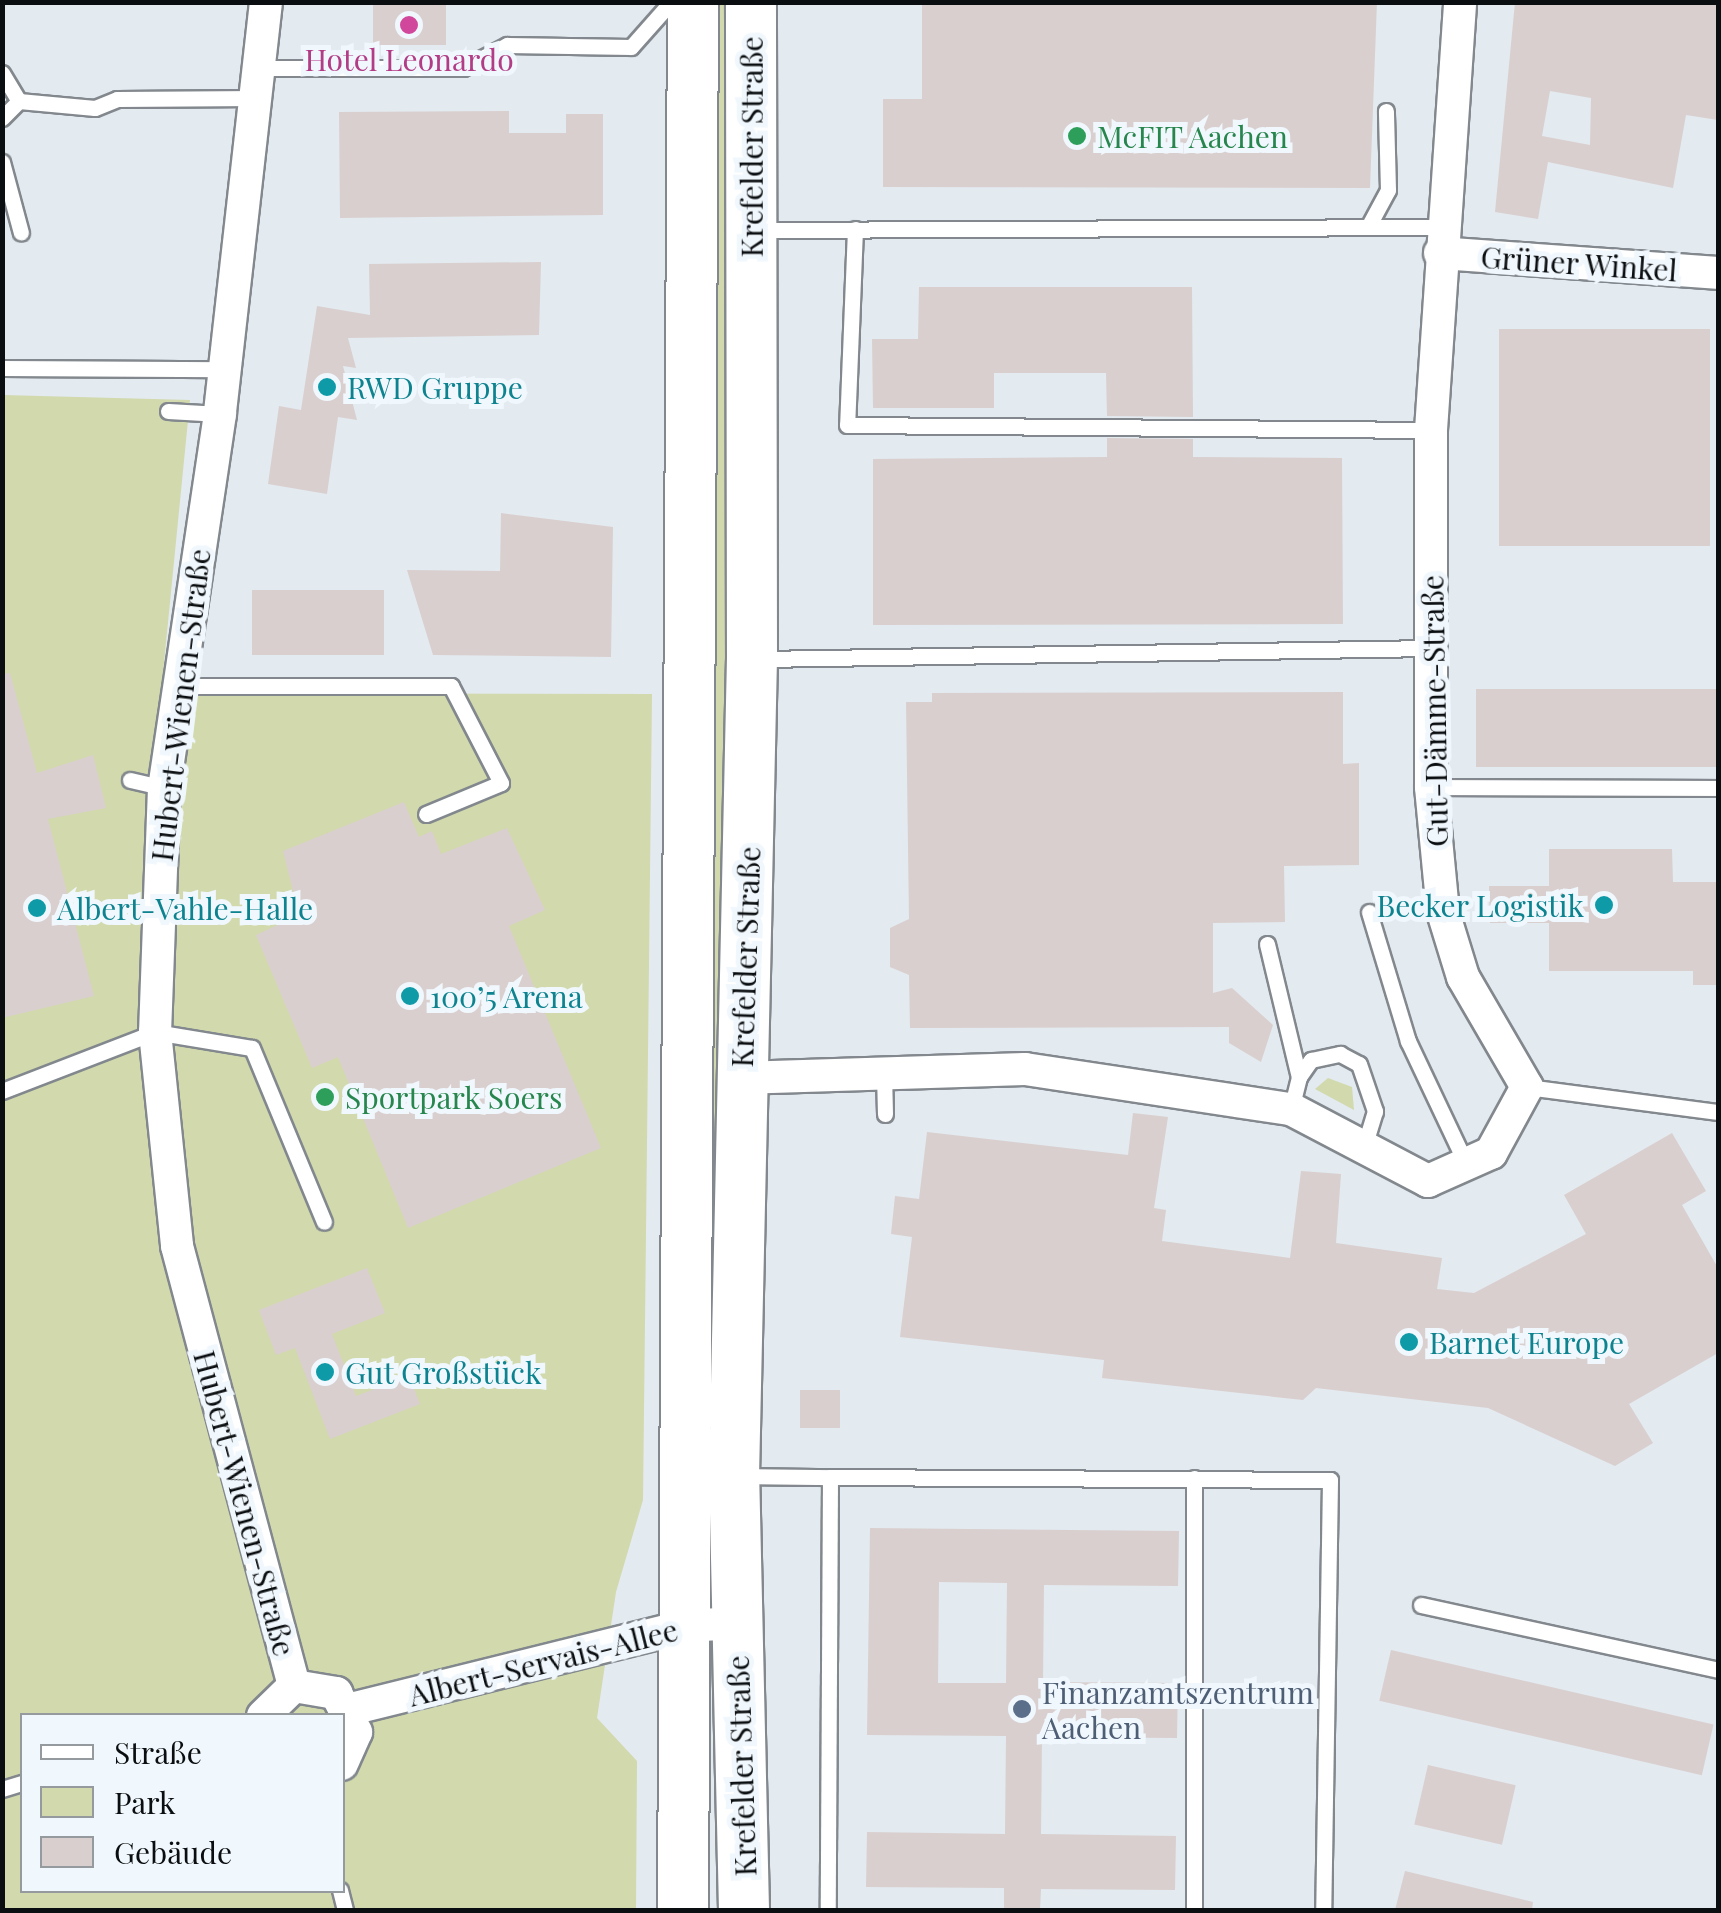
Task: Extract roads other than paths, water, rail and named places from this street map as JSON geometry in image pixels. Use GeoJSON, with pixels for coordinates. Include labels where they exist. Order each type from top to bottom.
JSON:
{"type":"FeatureCollection","features":[{"type":"Feature","properties":{"kind":"main road","name":"Krefelder Straße"},"geometry":{"type":"LineString","coordinates":[[683,1910],[693,2]]}},
{"type":"Feature","properties":{"kind":"main road","name":"Krefelder Straße"},"geometry":{"type":"LineString","coordinates":[[744,1910],[746,1716],[736,1623],[734,1476],[752,659],[751,2]]}},
{"type":"Feature","properties":{"kind":"street","name":"Hubert-Wienen-Straße"},"geometry":{"type":"LineString","coordinates":[[266,2],[262,83],[226,369],[164,788],[155,1032],[177,1246],[294,1686]]}},
{"type":"Feature","properties":{"kind":"street","name":"Gut-Dämme-Straße"},"geometry":{"type":"LineString","coordinates":[[1460,2],[1431,430],[1431,787],[1443,912],[1463,977],[1527,1087]]}},
{"type":"Feature","properties":{"kind":"street","name":"Grüner Winkel"},"geometry":{"type":"LineString","coordinates":[[1441,240],[1718,273]]}},
{"type":"Feature","properties":{"kind":"street"},"geometry":{"type":"LineString","coordinates":[[740,1078],[1025,1068],[1295,1093],[1364,1149],[1428,1180],[1491,1153],[1527,1087]]}},
{"type":"Feature","properties":{"kind":"street","name":"Albert-Servais-Allee"},"geometry":{"type":"LineString","coordinates":[[350,1709],[686,1626],[736,1623]]}},
{"type":"Feature","properties":{"kind":"street"},"geometry":{"type":"LineString","coordinates":[[266,1713],[294,1686],[316,1684],[350,1709],[356,1732],[345,1757]]}},
{"type":"Feature","properties":{"kind":"lane"},"geometry":{"type":"LineString","coordinates":[[19,101],[95,108],[262,83],[463,68],[508,45],[631,47],[671,2]]}},
{"type":"Feature","properties":{"kind":"lane"},"geometry":{"type":"LineString","coordinates":[[2,73],[19,101]]}},
{"type":"Feature","properties":{"kind":"lane"},"geometry":{"type":"LineString","coordinates":[[2,118],[19,101]]}},
{"type":"Feature","properties":{"kind":"lane"},"geometry":{"type":"LineString","coordinates":[[1368,226],[1388,190],[1386,111]]}},
{"type":"Feature","properties":{"kind":"lane"},"geometry":{"type":"LineString","coordinates":[[2,162],[21,233]]}},
{"type":"Feature","properties":{"kind":"lane"},"geometry":{"type":"LineString","coordinates":[[751,230],[1368,226],[1441,240]]}},
{"type":"Feature","properties":{"kind":"lane"},"geometry":{"type":"LineString","coordinates":[[854,229],[847,425],[1431,430]]}},
{"type":"Feature","properties":{"kind":"lane"},"geometry":{"type":"LineString","coordinates":[[2,368],[226,369]]}},
{"type":"Feature","properties":{"kind":"lane"},"geometry":{"type":"LineString","coordinates":[[168,410],[220,414]]}},
{"type":"Feature","properties":{"kind":"lane"},"geometry":{"type":"LineString","coordinates":[[752,659],[1433,648]]}},
{"type":"Feature","properties":{"kind":"lane"},"geometry":{"type":"LineString","coordinates":[[177,686],[452,686],[501,783],[426,814]]}},
{"type":"Feature","properties":{"kind":"lane"},"geometry":{"type":"LineString","coordinates":[[130,780],[164,788]]}},
{"type":"Feature","properties":{"kind":"lane"},"geometry":{"type":"LineString","coordinates":[[1431,787],[1718,788]]}},
{"type":"Feature","properties":{"kind":"lane"},"geometry":{"type":"LineString","coordinates":[[1369,912],[1408,1041],[1467,1166]]}},
{"type":"Feature","properties":{"kind":"lane"},"geometry":{"type":"LineString","coordinates":[[1267,944],[1295,1093]]}},
{"type":"Feature","properties":{"kind":"lane"},"geometry":{"type":"LineString","coordinates":[[2,1091],[155,1032],[252,1048],[324,1222]]}},
{"type":"Feature","properties":{"kind":"lane"},"geometry":{"type":"LineString","coordinates":[[1295,1093],[1311,1060],[1340,1054],[1359,1064],[1375,1110],[1364,1149]]}},
{"type":"Feature","properties":{"kind":"lane"},"geometry":{"type":"LineString","coordinates":[[884,1073],[885,1114]]}},
{"type":"Feature","properties":{"kind":"lane"},"geometry":{"type":"LineString","coordinates":[[1527,1087],[1718,1112]]}},
{"type":"Feature","properties":{"kind":"lane"},"geometry":{"type":"LineString","coordinates":[[734,1476],[1330,1480],[1323,1910]]}},
{"type":"Feature","properties":{"kind":"lane"},"geometry":{"type":"LineString","coordinates":[[828,1910],[830,1477]]}},
{"type":"Feature","properties":{"kind":"lane"},"geometry":{"type":"LineString","coordinates":[[1194,1478],[1194,1910]]}},
{"type":"Feature","properties":{"kind":"lane"},"geometry":{"type":"LineString","coordinates":[[1421,1605],[1718,1670]]}},
{"type":"Feature","properties":{"kind":"place","name":"Hotel Leonardo"},"geometry":{"type":"Point","coordinates":[409,25]}},
{"type":"Feature","properties":{"kind":"place","name":"McFIT Aachen"},"geometry":{"type":"Point","coordinates":[1077,136]}},
{"type":"Feature","properties":{"kind":"place","name":"RWD Gruppe"},"geometry":{"type":"Point","coordinates":[327,387]}},
{"type":"Feature","properties":{"kind":"place","name":"Becker Logistik"},"geometry":{"type":"Point","coordinates":[1604,905]}},
{"type":"Feature","properties":{"kind":"place","name":"Albert-Vahle-Halle"},"geometry":{"type":"Point","coordinates":[37,908]}},
{"type":"Feature","properties":{"kind":"place","name":"100’5 Arena"},"geometry":{"type":"Point","coordinates":[410,996]}},
{"type":"Feature","properties":{"kind":"place","name":"Sportpark Soers"},"geometry":{"type":"Point","coordinates":[325,1097]}},
{"type":"Feature","properties":{"kind":"place","name":"Barnet Europe"},"geometry":{"type":"Point","coordinates":[1409,1342]}},
{"type":"Feature","properties":{"kind":"place","name":"Gut Großstück"},"geometry":{"type":"Point","coordinates":[325,1372]}},
{"type":"Feature","properties":{"kind":"place","name":"Finanzamtszentrum Aachen"},"geometry":{"type":"Point","coordinates":[1022,1709]}}]}
